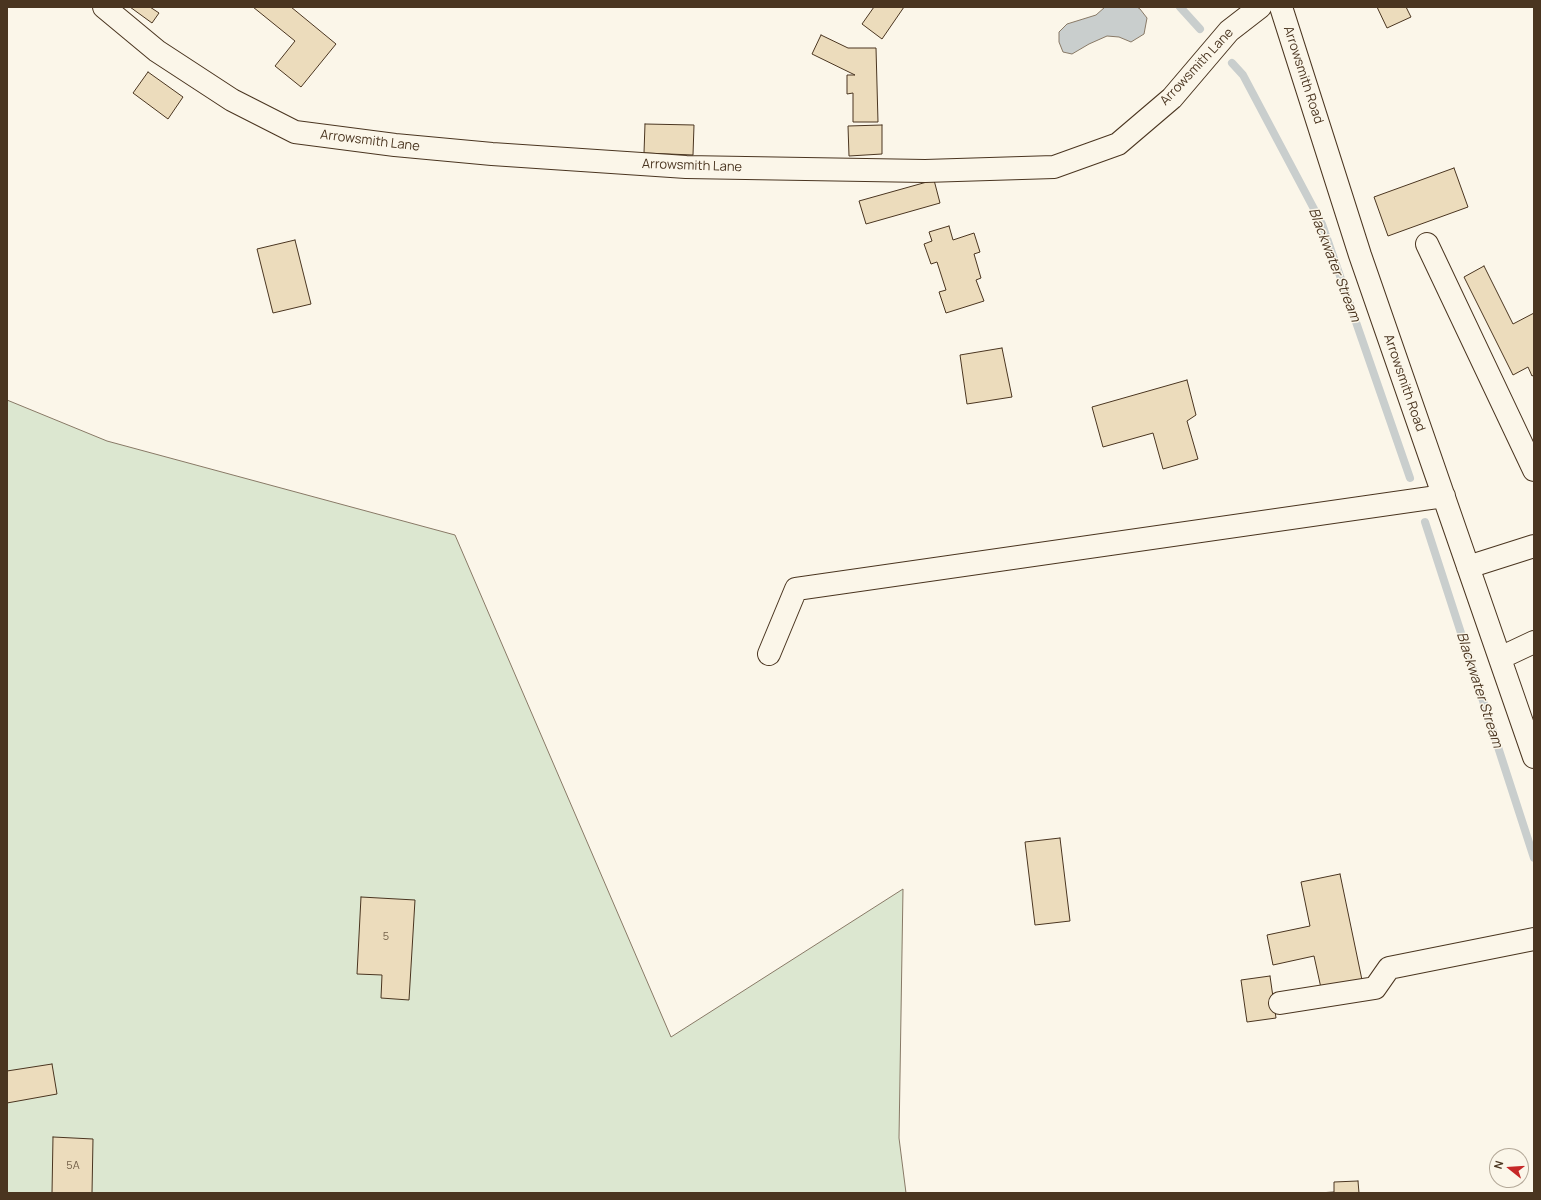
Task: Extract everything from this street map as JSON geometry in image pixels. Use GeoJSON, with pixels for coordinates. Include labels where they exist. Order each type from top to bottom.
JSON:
{"type":"FeatureCollection","features":[{"type":"Feature","properties":{"kind":"street","name":"Arrowsmith Lane"},"geometry":{"type":"LineString","coordinates":[[104,7],[157,51],[232,100],[295,132],[395,145],[462,151],[686,167],[925,171],[1054,167],[1118,144],[1172,98],[1229,30],[1260,7]]}},
{"type":"Feature","properties":{"kind":"street","name":"Arrowsmith Road"},"geometry":{"type":"LineString","coordinates":[[1281,7],[1360,255],[1534,757]]}},
{"type":"Feature","properties":{"kind":"street"},"geometry":{"type":"LineString","coordinates":[[1427,244],[1534,470]]}},
{"type":"Feature","properties":{"kind":"street"},"geometry":{"type":"LineString","coordinates":[[769,654],[796,589],[1444,496]]}},
{"type":"Feature","properties":{"kind":"street"},"geometry":{"type":"LineString","coordinates":[[1468,567],[1534,546]]}},
{"type":"Feature","properties":{"kind":"street"},"geometry":{"type":"LineString","coordinates":[[1500,658],[1534,642]]}},
{"type":"Feature","properties":{"kind":"street"},"geometry":{"type":"LineString","coordinates":[[1280,1003],[1375,988],[1389,968],[1534,939]]}},
{"type":"Feature","properties":{"kind":"green space"},"geometry":{"type":"Polygon","coordinates":[[[7,400],[107,441],[455,535],[671,1037],[903,889],[899,1138],[906,1193],[7,1193],[7,400]]]}},
{"type":"Feature","properties":{"kind":"shaded area"},"geometry":{"type":"Polygon","coordinates":[[[1105,7],[1137,7],[1140,9],[1147,18],[1144,34],[1131,42],[1119,37],[1107,36],[1072,54],[1063,52],[1059,42],[1059,32],[1067,24],[1096,15],[1105,7]]]}},
{"type":"Feature","properties":{"kind":"building"},"geometry":{"type":"Polygon","coordinates":[[[130,7],[150,7],[159,13],[152,23],[130,7]]]}},
{"type":"Feature","properties":{"kind":"building"},"geometry":{"type":"Polygon","coordinates":[[[253,7],[291,7],[336,44],[301,87],[275,66],[295,41],[253,7]]]}},
{"type":"Feature","properties":{"kind":"building"},"geometry":{"type":"Polygon","coordinates":[[[874,7],[904,7],[882,39],[862,24],[874,7]]]}},
{"type":"Feature","properties":{"kind":"building"},"geometry":{"type":"Polygon","coordinates":[[[1377,7],[1406,7],[1411,17],[1387,28],[1377,7]]]}},
{"type":"Feature","properties":{"kind":"building"},"geometry":{"type":"Polygon","coordinates":[[[821,35],[848,48],[876,48],[878,122],[853,122],[853,93],[847,94],[847,75],[855,75],[812,54],[821,35]]]}},
{"type":"Feature","properties":{"kind":"building"},"geometry":{"type":"Polygon","coordinates":[[[148,72],[183,97],[168,119],[133,93],[148,72]]]}},
{"type":"Feature","properties":{"kind":"building"},"geometry":{"type":"Polygon","coordinates":[[[645,124],[694,125],[693,155],[644,153],[645,124]]]}},
{"type":"Feature","properties":{"kind":"building"},"geometry":{"type":"Polygon","coordinates":[[[882,125],[882,154],[849,156],[848,126],[882,125]]]}},
{"type":"Feature","properties":{"kind":"building"},"geometry":{"type":"Polygon","coordinates":[[[1454,168],[1468,207],[1388,236],[1374,197],[1454,168]]]}},
{"type":"Feature","properties":{"kind":"building"},"geometry":{"type":"Polygon","coordinates":[[[934,180],[940,203],[866,224],[859,201],[934,180]]]}},
{"type":"Feature","properties":{"kind":"building"},"geometry":{"type":"Polygon","coordinates":[[[949,226],[953,240],[974,233],[980,252],[974,254],[981,278],[976,280],[984,301],[946,313],[939,292],[946,290],[937,262],[931,264],[924,244],[932,241],[929,232],[949,226]]]}},
{"type":"Feature","properties":{"kind":"building"},"geometry":{"type":"Polygon","coordinates":[[[295,240],[311,304],[273,313],[257,249],[295,240]]]}},
{"type":"Feature","properties":{"kind":"building"},"geometry":{"type":"Polygon","coordinates":[[[1484,266],[1513,324],[1534,313],[1534,375],[1532,376],[1528,367],[1513,375],[1464,277],[1484,266]]]}},
{"type":"Feature","properties":{"kind":"building"},"geometry":{"type":"Polygon","coordinates":[[[1002,348],[1012,397],[967,404],[960,355],[1002,348]]]}},
{"type":"Feature","properties":{"kind":"building"},"geometry":{"type":"Polygon","coordinates":[[[1187,380],[1196,415],[1187,421],[1198,459],[1163,469],[1153,433],[1103,447],[1092,407],[1187,380]]]}},
{"type":"Feature","properties":{"kind":"building"},"geometry":{"type":"Polygon","coordinates":[[[1060,838],[1070,921],[1035,925],[1025,842],[1060,838]]]}},
{"type":"Feature","properties":{"kind":"building"},"geometry":{"type":"Polygon","coordinates":[[[1340,874],[1362,980],[1321,988],[1314,956],[1273,965],[1267,935],[1310,926],[1301,882],[1340,874]]]}},
{"type":"Feature","properties":{"kind":"building"},"geometry":{"type":"Polygon","coordinates":[[[361,897],[415,900],[409,1000],[381,998],[382,975],[357,974],[361,897]]]}},
{"type":"Feature","properties":{"kind":"building"},"geometry":{"type":"Polygon","coordinates":[[[1270,976],[1276,1018],[1247,1022],[1241,980],[1270,976]]]}},
{"type":"Feature","properties":{"kind":"building"},"geometry":{"type":"Polygon","coordinates":[[[52,1064],[57,1094],[7,1103],[7,1071],[52,1064]]]}},
{"type":"Feature","properties":{"kind":"building"},"geometry":{"type":"Polygon","coordinates":[[[53,1137],[93,1139],[92,1193],[52,1193],[53,1137]]]}},
{"type":"Feature","properties":{"kind":"building"},"geometry":{"type":"Polygon","coordinates":[[[1358,1181],[1359,1193],[1318,1193],[1334,1192],[1334,1182],[1358,1181]]]}},
{"type":"Feature","properties":{"kind":"waterway","name":"Blackwater Stream"},"geometry":{"type":"LineString","coordinates":[[1180,7],[1200,29]]}},
{"type":"Feature","properties":{"kind":"waterway","name":"Blackwater Stream"},"geometry":{"type":"LineString","coordinates":[[1232,63],[1243,75],[1322,224],[1410,478]]}},
{"type":"Feature","properties":{"kind":"waterway","name":"Blackwater Stream"},"geometry":{"type":"LineString","coordinates":[[1425,522],[1534,858]]}}]}
